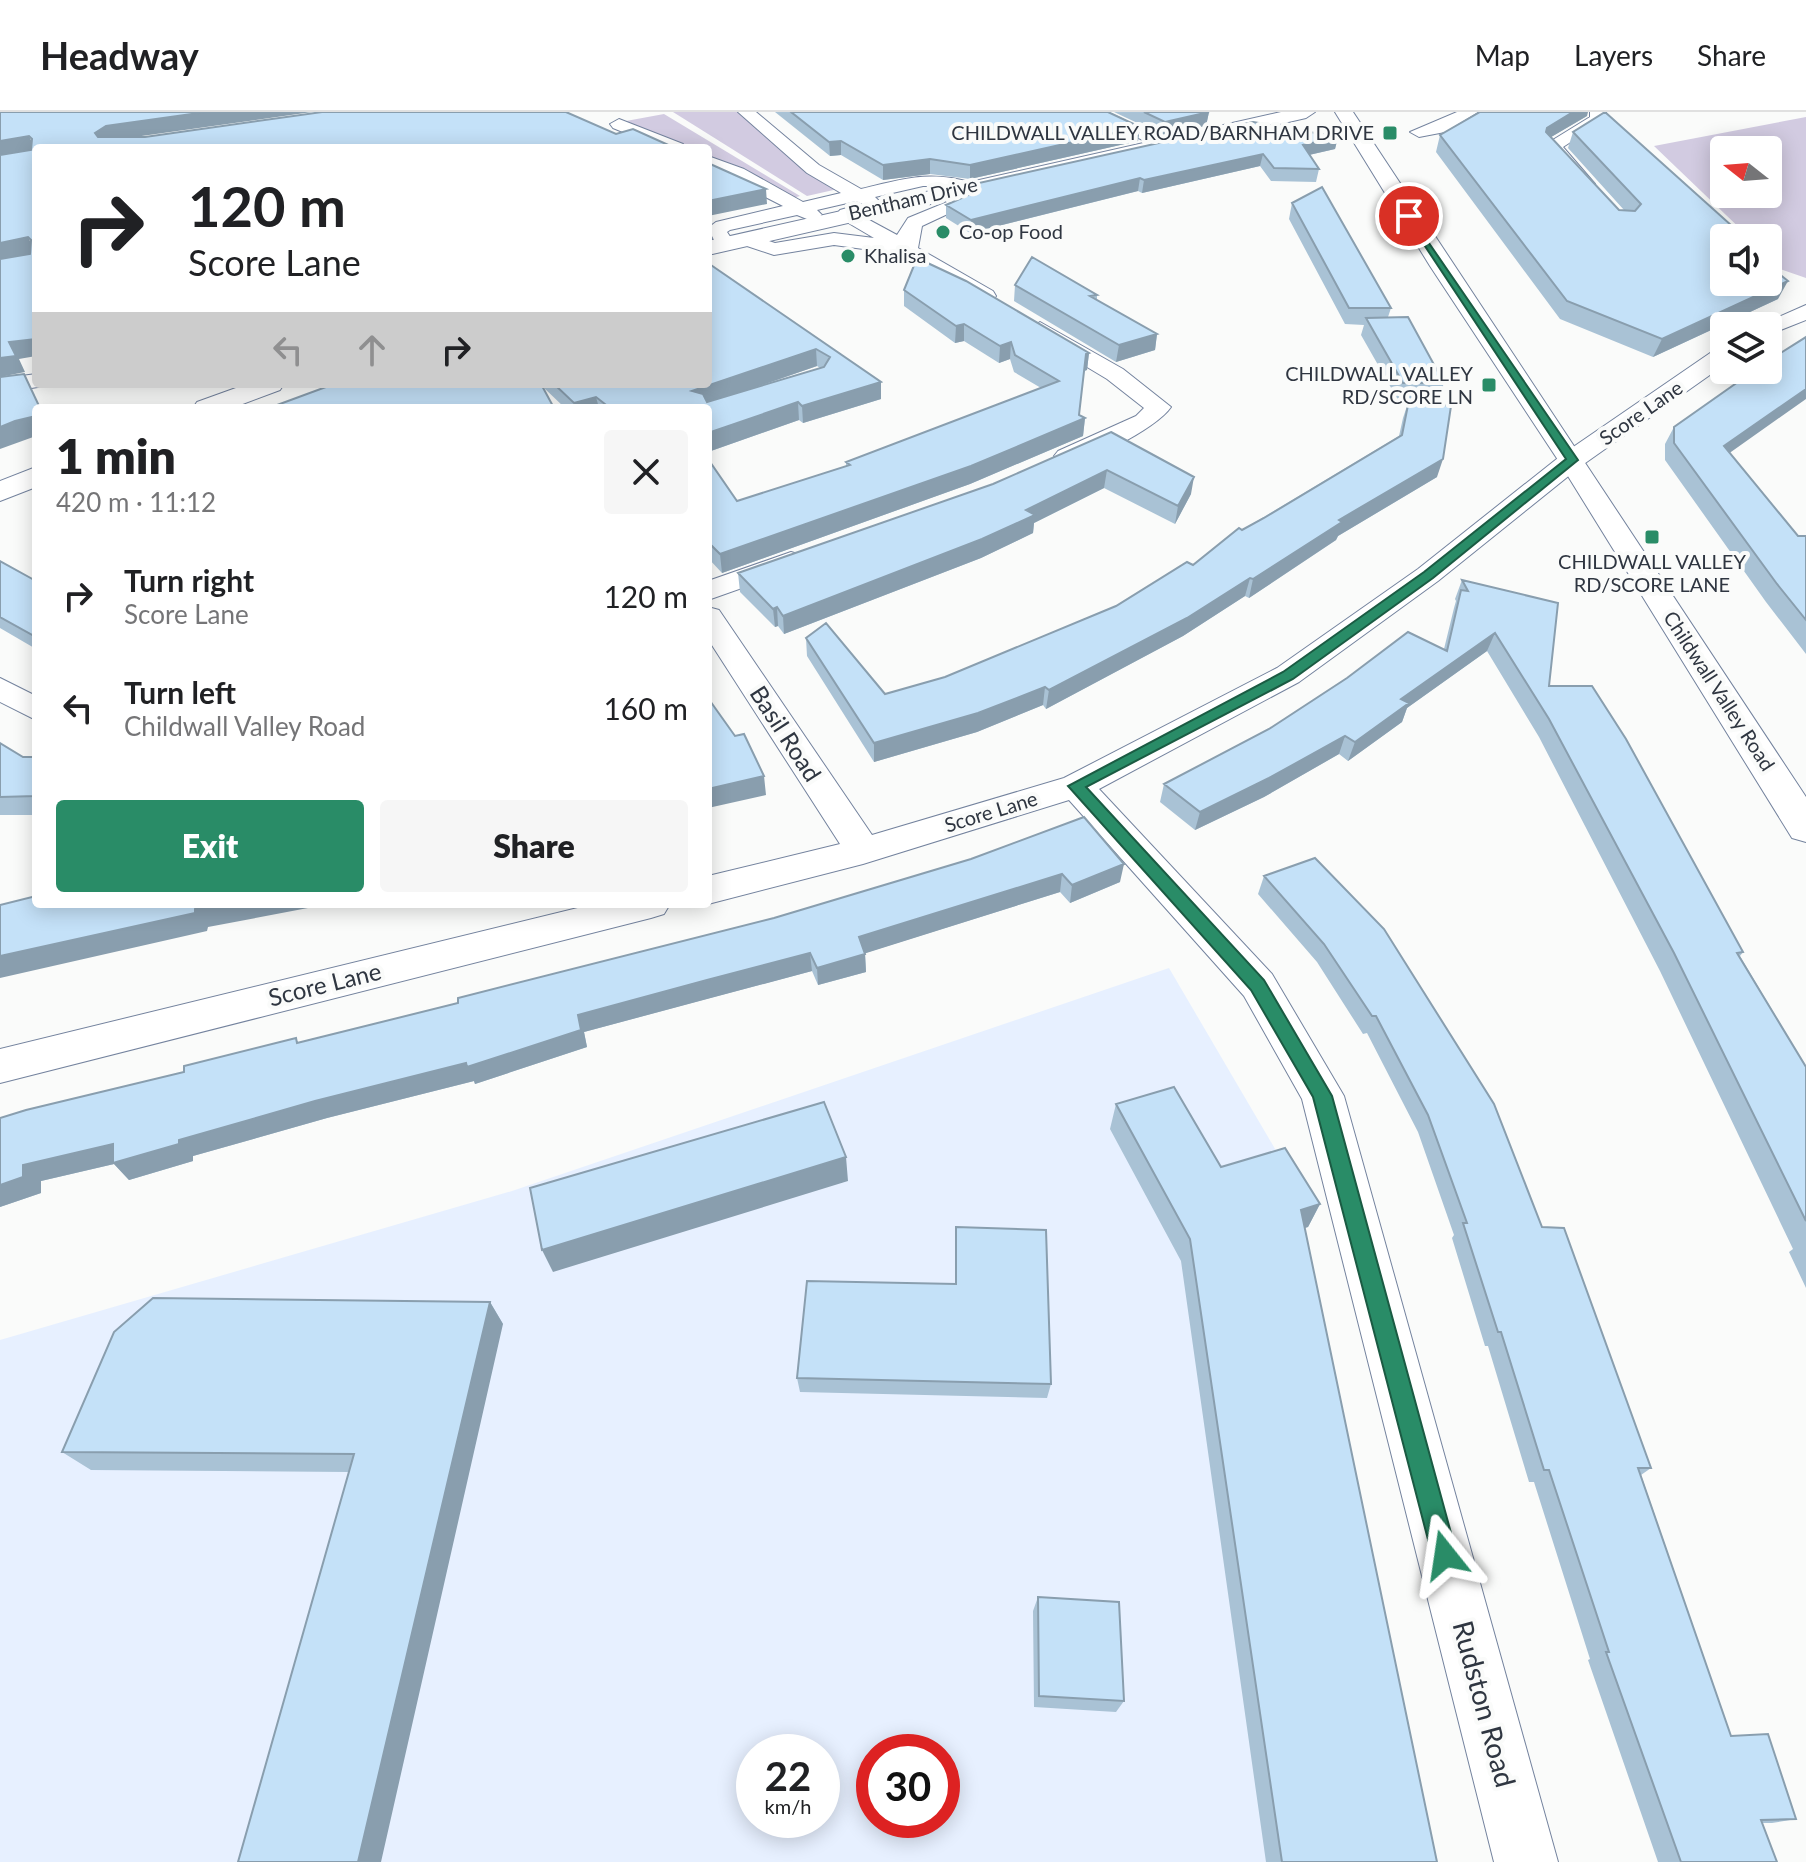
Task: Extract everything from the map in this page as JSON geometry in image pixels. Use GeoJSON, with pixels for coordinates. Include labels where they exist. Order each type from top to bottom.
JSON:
{"type":"FeatureCollection","features":[{"type":"Feature","properties":{"kind":"main road","name":"Bentham Drive"},"geometry":{"type":"LineString","coordinates":[[716,246],[843,210],[879,207],[1306,112]]}},
{"type":"Feature","properties":{"kind":"main road","name":"Childwall Valley Road"},"geometry":{"type":"LineString","coordinates":[[1344,112],[1441,266],[1572,460],[1806,828]]}},
{"type":"Feature","properties":{"kind":"main road"},"geometry":{"type":"LineString","coordinates":[[218,404],[260,388]]}},
{"type":"Feature","properties":{"kind":"main road"},"geometry":{"type":"LineString","coordinates":[[0,492],[32,478]]}},
{"type":"Feature","properties":{"kind":"street"},"geometry":{"type":"LineString","coordinates":[[746,112],[813,169],[843,210],[1115,374],[1159,407],[1145,421],[1050,463]]}},
{"type":"Feature","properties":{"kind":"street"},"geometry":{"type":"LineString","coordinates":[[1093,112],[1161,142]]}},
{"type":"Feature","properties":{"kind":"street"},"geometry":{"type":"LineString","coordinates":[[1419,132],[1447,125],[1470,112]]}},
{"type":"Feature","properties":{"kind":"street"},"geometry":{"type":"LineString","coordinates":[[1598,112],[1598,119],[1553,145],[1602,200]]}},
{"type":"Feature","properties":{"kind":"street"},"geometry":{"type":"LineString","coordinates":[[619,124],[667,144]]}},
{"type":"Feature","properties":{"kind":"street"},"geometry":{"type":"LineString","coordinates":[[712,163],[737,173],[799,209],[843,210]]}},
{"type":"Feature","properties":{"kind":"street"},"geometry":{"type":"LineString","coordinates":[[1549,169],[1572,169]]}},
{"type":"Feature","properties":{"kind":"street"},"geometry":{"type":"LineString","coordinates":[[716,246],[719,228],[799,209],[843,210],[928,179],[966,187]]}},
{"type":"Feature","properties":{"kind":"street"},"geometry":{"type":"LineString","coordinates":[[908,249],[907,232],[913,223],[923,216],[959,204],[944,192]]}},
{"type":"Feature","properties":{"kind":"street"},"geometry":{"type":"LineString","coordinates":[[745,239],[774,249],[834,239],[908,249]]}},
{"type":"Feature","properties":{"kind":"street"},"geometry":{"type":"LineString","coordinates":[[1782,322],[1806,312]]}},
{"type":"Feature","properties":{"kind":"street","name":"Score Lane"},"geometry":{"type":"LineString","coordinates":[[712,889],[863,851],[1076,786],[1288,675],[1428,575],[1572,460],[1710,364]]}},
{"type":"Feature","properties":{"kind":"street"},"geometry":{"type":"LineString","coordinates":[[0,386],[32,382]]}},
{"type":"Feature","properties":{"kind":"street"},"geometry":{"type":"LineString","coordinates":[[712,590],[809,555]]}},
{"type":"Feature","properties":{"kind":"street","name":"Basil Road"},"geometry":{"type":"LineString","coordinates":[[712,622],[863,851]]}},
{"type":"Feature","properties":{"kind":"street"},"geometry":{"type":"LineString","coordinates":[[0,688],[32,708]]}},
{"type":"Feature","properties":{"kind":"street","name":"Rudston Road"},"geometry":{"type":"LineString","coordinates":[[1076,786],[1258,985],[1323,1096],[1526,1862]]}},
{"type":"Feature","properties":{"kind":"street","name":"Score Lane"},"geometry":{"type":"LineString","coordinates":[[0,1066],[635,908]]}},
{"type":"Feature","properties":{"kind":"shaded area"},"geometry":{"type":"Polygon","coordinates":[[[673,112],[740,112],[838,189],[807,196],[673,112]]]}},
{"type":"Feature","properties":{"kind":"shaded area"},"geometry":{"type":"Polygon","coordinates":[[[664,114],[800,196],[793,198],[712,159],[712,144],[679,144],[626,121],[664,114]]]}},
{"type":"Feature","properties":{"kind":"shaded area"},"geometry":{"type":"Polygon","coordinates":[[[1806,117],[1806,278],[1782,270],[1782,224],[1735,224],[1719,208],[1782,208],[1782,136],[1710,136],[1710,200],[1654,146],[1806,117]]]}},
{"type":"Feature","properties":{"kind":"shaded area"},"geometry":{"type":"Polygon","coordinates":[[[1169,968],[1288,1171],[1435,1862],[0,1862],[0,1340],[512,1191],[1169,968]]]}},
{"type":"Feature","properties":{"kind":"building"},"geometry":{"type":"Polygon","coordinates":[[[0,112],[206,112],[106,126],[95,133],[98,137],[145,137],[322,112],[566,112],[616,134],[633,129],[666,144],[32,144],[32,339],[9,342],[16,356],[0,358],[0,259],[30,254],[31,240],[28,237],[0,243],[0,155],[31,150],[32,139],[29,136],[0,141],[0,112]]]}},
{"type":"Feature","properties":{"kind":"building"},"geometry":{"type":"Polygon","coordinates":[[[791,112],[1108,112],[1140,127],[970,165],[930,159],[883,165],[841,141],[829,142],[791,112]]]}},
{"type":"Feature","properties":{"kind":"building"},"geometry":{"type":"Polygon","coordinates":[[[1144,112],[1209,112],[1165,122],[1144,112]]]}},
{"type":"Feature","properties":{"kind":"building"},"geometry":{"type":"Polygon","coordinates":[[[1480,112],[1573,112],[1547,128],[1546,132],[1619,210],[1635,211],[1641,204],[1573,132],[1605,112],[1730,224],[1710,224],[1710,296],[1755,296],[1721,312],[1710,312],[1710,317],[1662,339],[1567,301],[1440,135],[1480,112]]]}},
{"type":"Feature","properties":{"kind":"building"},"geometry":{"type":"Polygon","coordinates":[[[1253,122],[1338,137],[1303,145],[1319,169],[1274,168],[1263,154],[1144,180],[1140,178],[971,220],[946,205],[971,194],[970,185],[1253,122]]]}},
{"type":"Feature","properties":{"kind":"building"},"geometry":{"type":"Polygon","coordinates":[[[712,165],[766,189],[712,200],[712,165]]]}},
{"type":"Feature","properties":{"kind":"building"},"geometry":{"type":"Polygon","coordinates":[[[1322,187],[1391,308],[1349,308],[1292,203],[1322,187]]]}},
{"type":"Feature","properties":{"kind":"building"},"geometry":{"type":"Polygon","coordinates":[[[1032,257],[1097,295],[1090,296],[1157,334],[1119,345],[1015,285],[1032,257]]]}},
{"type":"Feature","properties":{"kind":"building"},"geometry":{"type":"Polygon","coordinates":[[[917,258],[966,281],[1089,353],[1086,354],[1079,415],[1085,418],[971,466],[720,554],[712,546],[712,465],[737,501],[850,465],[846,462],[1059,381],[1015,355],[1011,342],[1000,346],[964,324],[956,326],[904,290],[917,258]]]}},
{"type":"Feature","properties":{"kind":"building"},"geometry":{"type":"Polygon","coordinates":[[[712,266],[881,382],[802,406],[798,402],[712,432],[712,404],[605,404],[596,397],[574,403],[558,388],[701,388],[692,391],[703,394],[707,402],[824,367],[830,357],[816,349],[712,384],[712,266]]]}},
{"type":"Feature","properties":{"kind":"building"},"geometry":{"type":"Polygon","coordinates":[[[1408,317],[1444,383],[1403,383],[1366,318],[1408,317]]]}},
{"type":"Feature","properties":{"kind":"building"},"geometry":{"type":"Polygon","coordinates":[[[1806,337],[1806,389],[1724,446],[1798,536],[1806,536],[1806,620],[1674,443],[1674,427],[1735,384],[1782,384],[1782,352],[1806,337]]]}},
{"type":"Feature","properties":{"kind":"building"},"geometry":{"type":"Polygon","coordinates":[[[24,374],[38,404],[32,404],[32,417],[0,427],[0,377],[24,374]]]}},
{"type":"Feature","properties":{"kind":"building"},"geometry":{"type":"Polygon","coordinates":[[[323,388],[543,388],[552,404],[280,404],[323,388]]]}},
{"type":"Feature","properties":{"kind":"building"},"geometry":{"type":"Polygon","coordinates":[[[1409,400],[1451,406],[1443,459],[1339,520],[1342,522],[1187,618],[1049,690],[1045,687],[978,713],[874,743],[806,638],[826,623],[885,694],[945,677],[1116,606],[1187,562],[1193,565],[1239,528],[1242,530],[1264,518],[1402,435],[1409,400]]]}},
{"type":"Feature","properties":{"kind":"building"},"geometry":{"type":"Polygon","coordinates":[[[1111,432],[1194,477],[1178,506],[1107,470],[1026,510],[1035,515],[982,539],[783,616],[738,573],[993,484],[1111,432]]]}},
{"type":"Feature","properties":{"kind":"building"},"geometry":{"type":"Polygon","coordinates":[[[0,561],[32,579],[32,635],[0,617],[0,561]]]}},
{"type":"Feature","properties":{"kind":"building"},"geometry":{"type":"Polygon","coordinates":[[[1462,580],[1558,603],[1549,686],[1592,686],[1626,739],[1743,952],[1737,953],[1806,1067],[1806,1221],[1674,953],[1549,719],[1495,633],[1401,699],[1409,703],[1355,742],[1345,736],[1200,812],[1164,784],[1269,729],[1347,678],[1408,632],[1447,651],[1461,590],[1468,591],[1462,580]]]}},
{"type":"Feature","properties":{"kind":"building"},"geometry":{"type":"Polygon","coordinates":[[[712,704],[735,736],[744,734],[764,776],[712,788],[712,704]]]}},
{"type":"Feature","properties":{"kind":"building"},"geometry":{"type":"Polygon","coordinates":[[[0,743],[23,757],[32,757],[32,796],[0,797],[0,743]]]}},
{"type":"Feature","properties":{"kind":"building"},"geometry":{"type":"Polygon","coordinates":[[[1084,817],[1124,864],[1072,885],[1062,874],[859,937],[865,954],[817,968],[810,953],[707,980],[578,1015],[581,1030],[467,1067],[466,1063],[315,1101],[179,1140],[179,1144],[113,1163],[113,1144],[23,1165],[23,1177],[0,1185],[0,1118],[184,1072],[184,1066],[296,1038],[297,1043],[458,1003],[458,998],[774,918],[971,859],[1084,817]]]}},
{"type":"Feature","properties":{"kind":"building"},"geometry":{"type":"Polygon","coordinates":[[[1315,858],[1384,929],[1494,1104],[1542,1227],[1564,1228],[1651,1468],[1638,1468],[1731,1736],[1768,1734],[1796,1819],[1761,1820],[1777,1862],[1681,1862],[1606,1652],[1609,1652],[1549,1470],[1544,1470],[1463,1223],[1467,1223],[1428,1115],[1376,1016],[1372,1016],[1324,944],[1264,876],[1315,858]]]}},
{"type":"Feature","properties":{"kind":"building"},"geometry":{"type":"Polygon","coordinates":[[[32,897],[32,908],[200,908],[195,909],[195,913],[0,956],[0,905],[32,897]]]}},
{"type":"Feature","properties":{"kind":"building"},"geometry":{"type":"Polygon","coordinates":[[[1174,1087],[1221,1167],[1285,1148],[1320,1204],[1301,1210],[1437,1862],[1282,1862],[1190,1239],[1116,1104],[1174,1087]]]}},
{"type":"Feature","properties":{"kind":"building"},"geometry":{"type":"Polygon","coordinates":[[[824,1102],[846,1157],[542,1250],[530,1188],[824,1102]]]}},
{"type":"Feature","properties":{"kind":"building"},"geometry":{"type":"Polygon","coordinates":[[[956,1227],[1046,1230],[1051,1384],[797,1378],[807,1281],[956,1284],[956,1227]]]}},
{"type":"Feature","properties":{"kind":"building"},"geometry":{"type":"Polygon","coordinates":[[[153,1298],[490,1302],[358,1862],[238,1862],[354,1454],[62,1452],[114,1332],[153,1298]]]}},
{"type":"Feature","properties":{"kind":"building"},"geometry":{"type":"Polygon","coordinates":[[[1038,1597],[1119,1602],[1124,1701],[1039,1696],[1038,1597]]]}},
{"type":"Feature","properties":{"kind":"place","name":"CHILDWALL VALLEY ROAD/BARNHAM DRIVE"},"geometry":{"type":"Point","coordinates":[1390,133]}},
{"type":"Feature","properties":{"kind":"place","name":"Co-op Food"},"geometry":{"type":"Point","coordinates":[943,232]}},
{"type":"Feature","properties":{"kind":"place","name":"Khalisa"},"geometry":{"type":"Point","coordinates":[848,256]}},
{"type":"Feature","properties":{"kind":"place","name":"CHILDWALL VALLEY RD/SCORE LN"},"geometry":{"type":"Point","coordinates":[1489,385]}},
{"type":"Feature","properties":{"kind":"place","name":"CHILDWALL VALLEY RD/SCORE LANE"},"geometry":{"type":"Point","coordinates":[1652,537]}},
{"type":"Feature","properties":{"kind":"route"},"geometry":{"type":"LineString","coordinates":[[1409,216],[1572,460],[1428,575],[1288,675],[1076,786],[1258,985],[1323,1096],[1445,1555]]}}]}
